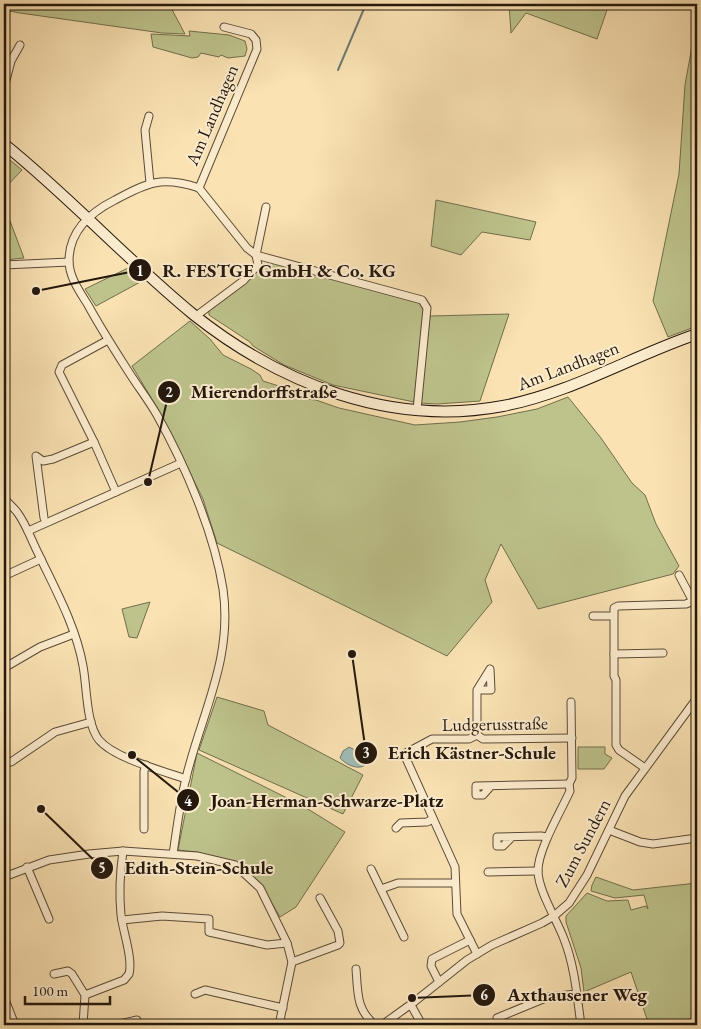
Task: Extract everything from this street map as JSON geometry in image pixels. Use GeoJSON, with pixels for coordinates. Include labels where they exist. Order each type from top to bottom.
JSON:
{"type":"FeatureCollection","features":[{"type":"Feature","properties":{"kind":"street","name":"Am Landhagen"},"geometry":{"type":"LineString","coordinates":[[87,218],[104,205],[150,183],[166,181],[199,188],[257,49],[256,40],[251,34],[224,27]]}},
{"type":"Feature","properties":{"kind":"street"},"geometry":{"type":"LineString","coordinates":[[4,88],[11,61],[20,45]]}},
{"type":"Feature","properties":{"kind":"street"},"geometry":{"type":"LineString","coordinates":[[149,116],[146,130],[150,183]]}},
{"type":"Feature","properties":{"kind":"street","name":"Am Landhagen"},"geometry":{"type":"LineString","coordinates":[[4,144],[196,316],[244,349],[290,376],[329,392],[367,403],[440,412],[502,406],[526,401],[577,383],[656,348],[697,334]]}},
{"type":"Feature","properties":{"kind":"street"},"geometry":{"type":"LineString","coordinates":[[199,188],[247,248],[256,255],[422,300],[427,308],[417,410]]}},
{"type":"Feature","properties":{"kind":"street"},"geometry":{"type":"LineString","coordinates":[[196,316],[243,281],[258,264],[256,255],[266,207]]}},
{"type":"Feature","properties":{"kind":"street"},"geometry":{"type":"LineString","coordinates":[[87,218],[74,240],[69,262],[76,285],[108,340],[157,414],[181,463],[200,510],[219,567],[223,593],[224,629],[221,660],[214,691],[186,779],[173,854]]}},
{"type":"Feature","properties":{"kind":"street"},"geometry":{"type":"LineString","coordinates":[[4,265],[69,262]]}},
{"type":"Feature","properties":{"kind":"street"},"geometry":{"type":"LineString","coordinates":[[108,340],[62,365],[59,372],[94,442],[116,492]]}},
{"type":"Feature","properties":{"kind":"street"},"geometry":{"type":"LineString","coordinates":[[44,518],[36,456],[44,461],[94,442]]}},
{"type":"Feature","properties":{"kind":"street"},"geometry":{"type":"LineString","coordinates":[[28,531],[181,463]]}},
{"type":"Feature","properties":{"kind":"street"},"geometry":{"type":"LineString","coordinates":[[4,498],[17,512],[28,531],[74,634],[83,665],[91,722],[100,742],[109,749],[146,765],[186,779]]}},
{"type":"Feature","properties":{"kind":"street"},"geometry":{"type":"LineString","coordinates":[[4,576],[41,559]]}},
{"type":"Feature","properties":{"kind":"street"},"geometry":{"type":"LineString","coordinates":[[679,575],[697,609]]}},
{"type":"Feature","properties":{"kind":"street"},"geometry":{"type":"LineString","coordinates":[[645,768],[616,745],[614,608],[618,606],[686,604],[693,601]]}},
{"type":"Feature","properties":{"kind":"street"},"geometry":{"type":"LineString","coordinates":[[593,616],[613,616]]}},
{"type":"Feature","properties":{"kind":"street"},"geometry":{"type":"LineString","coordinates":[[4,668],[40,647],[74,634]]}},
{"type":"Feature","properties":{"kind":"street"},"geometry":{"type":"LineString","coordinates":[[614,654],[663,653]]}},
{"type":"Feature","properties":{"kind":"street"},"geometry":{"type":"LineString","coordinates":[[477,690],[477,736]]}},
{"type":"Feature","properties":{"kind":"street","name":"Zum Sundern"},"geometry":{"type":"LineString","coordinates":[[382,1025],[410,1005],[456,967],[477,954],[554,916],[569,903],[580,888],[625,796],[697,698]]}},
{"type":"Feature","properties":{"kind":"street"},"geometry":{"type":"LineString","coordinates":[[571,702],[572,778],[569,784],[570,791],[552,830],[546,837],[538,871],[540,883],[564,940],[575,981],[581,1025]]}},
{"type":"Feature","properties":{"kind":"street"},"geometry":{"type":"LineString","coordinates":[[4,764],[11,762],[55,732],[91,722]]}},
{"type":"Feature","properties":{"kind":"street","name":"Ludgerusstraße"},"geometry":{"type":"LineString","coordinates":[[477,954],[457,914],[455,867],[404,754],[432,739],[469,739],[477,736],[483,739],[572,738]]}},
{"type":"Feature","properties":{"kind":"street"},"geometry":{"type":"LineString","coordinates":[[144,829],[144,771],[146,765]]}},
{"type":"Feature","properties":{"kind":"street"},"geometry":{"type":"LineString","coordinates":[[491,786],[569,784]]}},
{"type":"Feature","properties":{"kind":"street"},"geometry":{"type":"LineString","coordinates":[[396,828],[401,823],[427,822],[433,819]]}},
{"type":"Feature","properties":{"kind":"street"},"geometry":{"type":"LineString","coordinates":[[609,830],[640,842],[653,844],[697,838]]}},
{"type":"Feature","properties":{"kind":"street"},"geometry":{"type":"LineString","coordinates":[[512,837],[546,837]]}},
{"type":"Feature","properties":{"kind":"street"},"geometry":{"type":"LineString","coordinates":[[85,995],[124,980],[130,974],[130,963],[122,920],[120,890],[123,851]]}},
{"type":"Feature","properties":{"kind":"street"},"geometry":{"type":"LineString","coordinates":[[4,877],[49,860],[123,851],[197,856],[234,865],[260,888],[287,943],[292,962],[279,1025]]}},
{"type":"Feature","properties":{"kind":"street"},"geometry":{"type":"LineString","coordinates":[[27,867],[49,919]]}},
{"type":"Feature","properties":{"kind":"street"},"geometry":{"type":"LineString","coordinates":[[371,869],[404,937]]}},
{"type":"Feature","properties":{"kind":"street"},"geometry":{"type":"LineString","coordinates":[[488,872],[538,871]]}},
{"type":"Feature","properties":{"kind":"street"},"geometry":{"type":"LineString","coordinates":[[382,889],[398,883],[455,883]]}},
{"type":"Feature","properties":{"kind":"street"},"geometry":{"type":"LineString","coordinates":[[292,962],[340,943],[338,932],[320,898]]}},
{"type":"Feature","properties":{"kind":"street"},"geometry":{"type":"LineString","coordinates":[[122,920],[162,916],[209,919],[209,932],[267,946],[287,943]]}},
{"type":"Feature","properties":{"kind":"street"},"geometry":{"type":"LineString","coordinates":[[439,982],[431,966],[432,959],[470,940]]}},
{"type":"Feature","properties":{"kind":"street"},"geometry":{"type":"LineString","coordinates":[[356,970],[360,1006],[367,1019],[375,1025]]}},
{"type":"Feature","properties":{"kind":"street"},"geometry":{"type":"LineString","coordinates":[[54,974],[68,971],[85,995],[82,1025]]}},
{"type":"Feature","properties":{"kind":"street"},"geometry":{"type":"LineString","coordinates":[[195,994],[205,990],[283,1008]]}},
{"type":"Feature","properties":{"kind":"street"},"geometry":{"type":"LineString","coordinates":[[497,1018],[548,997],[577,994]]}},
{"type":"Feature","properties":{"kind":"street"},"geometry":{"type":"LineString","coordinates":[[4,997],[6,1007],[15,1025]]}},
{"type":"Feature","properties":{"kind":"street"},"geometry":{"type":"LineString","coordinates":[[410,1005],[422,1025]]}},
{"type":"Feature","properties":{"kind":"street"},"geometry":{"type":"LineString","coordinates":[[115,1025],[137,1020],[139,1025]]}},
{"type":"Feature","properties":{"kind":"green space"},"geometry":{"type":"Polygon","coordinates":[[[4,4],[169,4],[185,34],[162,33],[20,13],[4,10],[4,4]]]}},
{"type":"Feature","properties":{"kind":"green space"},"geometry":{"type":"Polygon","coordinates":[[[509,4],[609,4],[597,39],[526,13],[511,33],[509,4]]]}},
{"type":"Feature","properties":{"kind":"green space"},"geometry":{"type":"Polygon","coordinates":[[[697,18],[697,326],[668,337],[653,301],[679,174],[685,85],[697,18]]]}},
{"type":"Feature","properties":{"kind":"green space"},"geometry":{"type":"Polygon","coordinates":[[[189,31],[229,35],[245,41],[247,49],[245,56],[228,58],[221,55],[219,57],[201,53],[198,57],[192,58],[153,47],[151,34],[190,36],[189,31]]]}},
{"type":"Feature","properties":{"kind":"green space"},"geometry":{"type":"Polygon","coordinates":[[[4,155],[22,170],[4,189],[4,155]]]}},
{"type":"Feature","properties":{"kind":"green space"},"geometry":{"type":"Polygon","coordinates":[[[436,200],[536,222],[530,240],[482,232],[461,255],[431,246],[436,200]]]}},
{"type":"Feature","properties":{"kind":"green space"},"geometry":{"type":"Polygon","coordinates":[[[4,205],[24,258],[4,260],[4,205]]]}},
{"type":"Feature","properties":{"kind":"green space"},"geometry":{"type":"Polygon","coordinates":[[[272,262],[420,302],[424,307],[414,402],[333,385],[284,365],[209,315],[209,309],[244,283],[264,264],[272,262]]]}},
{"type":"Feature","properties":{"kind":"green space"},"geometry":{"type":"Polygon","coordinates":[[[130,267],[144,280],[96,306],[85,289],[130,267]]]}},
{"type":"Feature","properties":{"kind":"green space"},"geometry":{"type":"Polygon","coordinates":[[[509,314],[480,401],[437,404],[420,403],[430,316],[509,314]]]}},
{"type":"Feature","properties":{"kind":"green space"},"geometry":{"type":"Polygon","coordinates":[[[190,321],[210,339],[223,355],[251,369],[260,375],[263,381],[282,387],[297,398],[316,400],[339,408],[415,425],[497,417],[537,409],[568,397],[601,438],[632,483],[645,495],[656,524],[679,566],[673,574],[538,609],[501,544],[485,580],[492,602],[447,656],[217,543],[203,499],[159,411],[132,366],[190,321]]]}},
{"type":"Feature","properties":{"kind":"green space"},"geometry":{"type":"Polygon","coordinates":[[[150,602],[137,638],[129,637],[122,609],[150,602]]]}},
{"type":"Feature","properties":{"kind":"green space"},"geometry":{"type":"Polygon","coordinates":[[[217,697],[264,711],[268,725],[363,775],[343,814],[199,750],[217,697]]]}},
{"type":"Feature","properties":{"kind":"green space"},"geometry":{"type":"Polygon","coordinates":[[[578,747],[605,747],[605,754],[612,758],[604,769],[578,769],[578,747]]]}},
{"type":"Feature","properties":{"kind":"green space"},"geometry":{"type":"Polygon","coordinates":[[[197,753],[303,806],[345,832],[296,907],[280,917],[262,886],[235,863],[197,852],[178,850],[197,753]]]}},
{"type":"Feature","properties":{"kind":"green space"},"geometry":{"type":"Polygon","coordinates":[[[596,877],[633,890],[697,883],[697,1025],[686,1025],[682,1021],[671,1025],[649,1025],[631,972],[584,992],[581,968],[566,922],[566,916],[587,893],[607,901],[628,900],[631,910],[646,906],[648,909],[644,895],[615,898],[591,891],[596,877]]]}},
{"type":"Feature","properties":{"kind":"water"},"geometry":{"type":"Polygon","coordinates":[[[349,747],[361,753],[355,759],[369,758],[364,766],[352,766],[340,758],[343,751],[349,747]]]}},
{"type":"Feature","properties":{"kind":"waterway"},"geometry":{"type":"LineString","coordinates":[[338,70],[366,4]]}},
{"type":"Feature","properties":{"kind":"waterway"},"geometry":{"type":"LineString","coordinates":[[4,249],[5,254]]}},
{"type":"Feature","properties":{"kind":"place","name":"R. FESTGE GmbH & Co. KG"},"geometry":{"type":"Point","coordinates":[36,291]}},
{"type":"Feature","properties":{"kind":"place","name":"Mierendorffstraße"},"geometry":{"type":"Point","coordinates":[148,482]}},
{"type":"Feature","properties":{"kind":"place","name":"Erich Kästner-Schule"},"geometry":{"type":"Point","coordinates":[352,654]}},
{"type":"Feature","properties":{"kind":"place","name":"Joan-Herman-Schwarze-Platz"},"geometry":{"type":"Point","coordinates":[132,755]}},
{"type":"Feature","properties":{"kind":"place","name":"Edith-Stein-Schule"},"geometry":{"type":"Point","coordinates":[41,809]}},
{"type":"Feature","properties":{"kind":"place","name":"Axthausener Weg"},"geometry":{"type":"Point","coordinates":[412,998]}}]}
